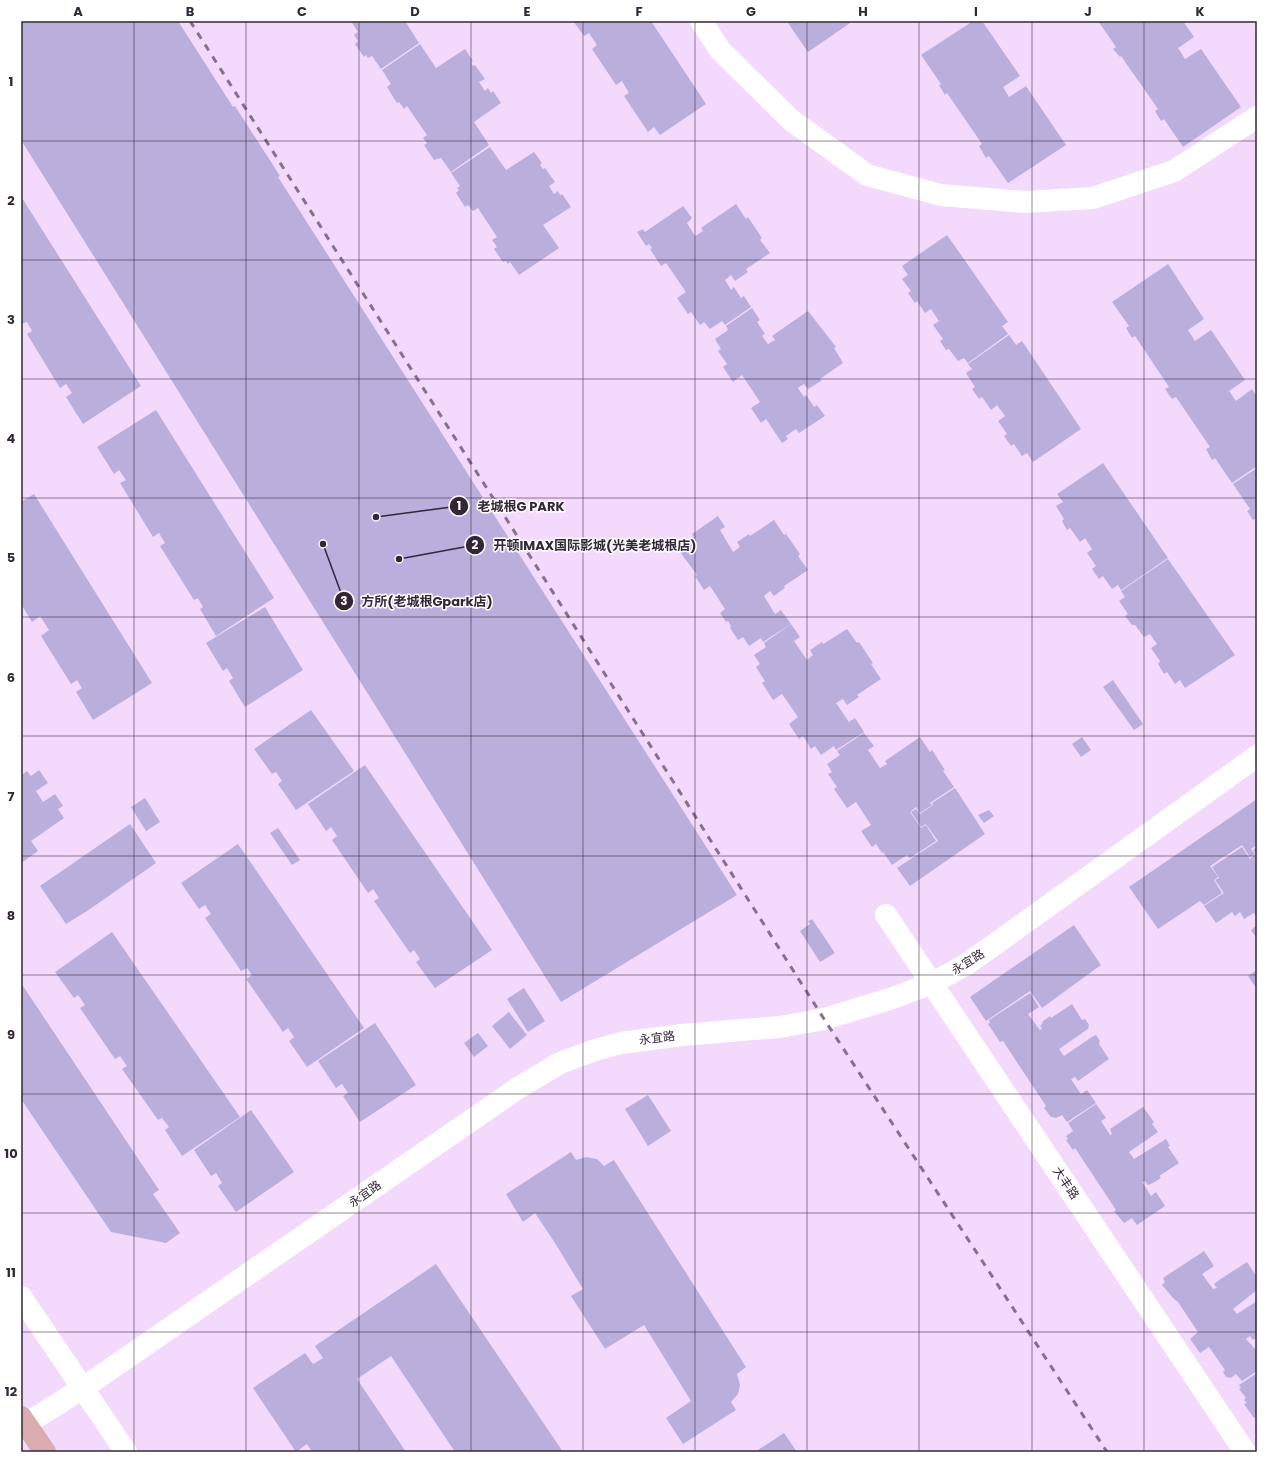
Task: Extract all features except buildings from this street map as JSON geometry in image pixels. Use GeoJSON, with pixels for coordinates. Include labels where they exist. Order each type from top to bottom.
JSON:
{"type":"FeatureCollection","features":[{"type":"Feature","properties":{"kind":"main road"},"geometry":{"type":"LineString","coordinates":[[23,1421],[45,1452]]}},
{"type":"Feature","properties":{"kind":"street"},"geometry":{"type":"LineString","coordinates":[[700,21],[720,50],[791,120],[867,175],[941,195],[1025,202],[1093,198],[1174,171],[1257,117]]}},
{"type":"Feature","properties":{"kind":"street","name":"永宜路"},"geometry":{"type":"LineString","coordinates":[[23,1421],[83,1388],[512,1092],[560,1063],[577,1056],[620,1043],[682,1035],[780,1027],[824,1019],[890,999],[933,983],[967,964],[1257,756]]}},
{"type":"Feature","properties":{"kind":"street","name":"大丰路"},"geometry":{"type":"LineString","coordinates":[[886,915],[933,983],[1245,1452]]}},
{"type":"Feature","properties":{"kind":"street"},"geometry":{"type":"LineString","coordinates":[[21,1297],[126,1452]]}},
{"type":"Feature","properties":{"kind":"railway"},"geometry":{"type":"LineString","coordinates":[[190,21],[824,1019],[1107,1452]]}},
{"type":"Feature","properties":{"kind":"place","name":"老城根G PARK"},"geometry":{"type":"Point","coordinates":[376,517]}},
{"type":"Feature","properties":{"kind":"place","name":"方所(老城根Gpark店)"},"geometry":{"type":"Point","coordinates":[323,544]}},
{"type":"Feature","properties":{"kind":"place","name":"开顿IMAX国际影城(光美老城根店)"},"geometry":{"type":"Point","coordinates":[399,559]}}]}
